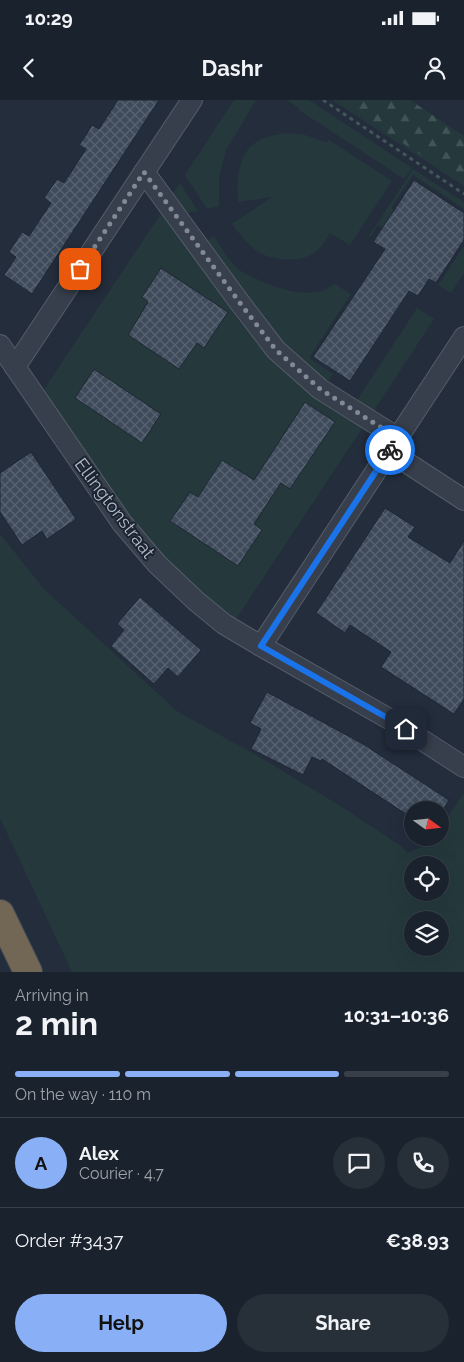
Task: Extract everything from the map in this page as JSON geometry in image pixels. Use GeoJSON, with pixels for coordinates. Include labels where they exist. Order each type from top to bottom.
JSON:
{"type":"FeatureCollection","features":[{"type":"Feature","properties":{"kind":"highway"},"geometry":{"type":"LineString","coordinates":[[0,914],[28,972]]}},
{"type":"Feature","properties":{"kind":"street"},"geometry":{"type":"LineString","coordinates":[[15,367],[192,100]]}},
{"type":"Feature","properties":{"kind":"street"},"geometry":{"type":"LineString","coordinates":[[144,172],[276,350],[320,389],[464,500]]}},
{"type":"Feature","properties":{"kind":"street"},"geometry":{"type":"LineString","coordinates":[[261,646],[464,337]]}},
{"type":"Feature","properties":{"kind":"street","name":"Ellingtonstraat"},"geometry":{"type":"LineString","coordinates":[[0,345],[122,523],[174,582],[224,624],[391,720],[464,767]]}},
{"type":"Feature","properties":{"kind":"path"},"geometry":{"type":"LineString","coordinates":[[323,100],[464,194]]}},
{"type":"Feature","properties":{"kind":"green space"},"geometry":{"type":"Polygon","coordinates":[[[234,100],[256,100],[226,150],[219,178],[219,206],[207,209],[185,175],[234,100]]]}},
{"type":"Feature","properties":{"kind":"green space"},"geometry":{"type":"Polygon","coordinates":[[[287,100],[309,100],[412,168],[404,179],[299,110],[299,108],[287,100]]]}},
{"type":"Feature","properties":{"kind":"green space"},"geometry":{"type":"Polygon","coordinates":[[[332,100],[337,100],[464,183],[464,186],[332,100]]]}},
{"type":"Feature","properties":{"kind":"green space"},"geometry":{"type":"Polygon","coordinates":[[[337,100],[410,100],[464,136],[464,183],[337,100]]]}},
{"type":"Feature","properties":{"kind":"green space"},"geometry":{"type":"Polygon","coordinates":[[[285,133],[302,134],[326,142],[329,140],[392,181],[350,245],[330,233],[316,251],[304,258],[290,260],[274,258],[253,248],[232,224],[272,197],[238,202],[238,176],[246,152],[261,139],[285,133]]]}},
{"type":"Feature","properties":{"kind":"green space"},"geometry":{"type":"Polygon","coordinates":[[[413,169],[464,202],[464,209],[413,175],[391,208],[394,210],[383,228],[378,225],[370,237],[369,236],[413,169]]]}},
{"type":"Feature","properties":{"kind":"green space"},"geometry":{"type":"Polygon","coordinates":[[[180,183],[198,211],[186,213],[173,193],[180,183]]]}},
{"type":"Feature","properties":{"kind":"green space"},"geometry":{"type":"Polygon","coordinates":[[[160,215],[166,215],[238,320],[266,354],[299,384],[363,427],[236,619],[181,575],[147,539],[100,477],[43,391],[160,215]]]}},
{"type":"Feature","properties":{"kind":"green space"},"geometry":{"type":"Polygon","coordinates":[[[214,236],[227,257],[237,268],[261,281],[284,289],[309,293],[325,290],[335,284],[351,294],[309,358],[333,374],[327,383],[272,334],[206,242],[214,236]]]}},
{"type":"Feature","properties":{"kind":"green space"},"geometry":{"type":"Polygon","coordinates":[[[464,246],[464,273],[451,293],[438,285],[464,246]]]}},
{"type":"Feature","properties":{"kind":"green space"},"geometry":{"type":"Polygon","coordinates":[[[417,308],[434,319],[373,412],[356,402],[417,308]]]}},
{"type":"Feature","properties":{"kind":"green space"},"geometry":{"type":"Polygon","coordinates":[[[0,534],[44,589],[178,712],[256,755],[339,805],[401,846],[408,853],[423,846],[449,846],[449,815],[464,793],[464,972],[72,972],[0,818],[0,534]]]}},
{"type":"Feature","properties":{"kind":"building"},"geometry":{"type":"Polygon","coordinates":[[[118,100],[159,100],[32,294],[4,275],[16,257],[9,252],[22,232],[29,236],[51,203],[44,198],[57,179],[64,183],[86,149],[79,145],[92,125],[99,129],[118,100]]]}},
{"type":"Feature","properties":{"kind":"building"},"geometry":{"type":"Polygon","coordinates":[[[414,180],[464,213],[464,240],[436,283],[429,279],[418,296],[409,291],[350,381],[313,357],[385,249],[373,242],[414,180]]]}},
{"type":"Feature","properties":{"kind":"building"},"geometry":{"type":"Polygon","coordinates":[[[161,268],[228,312],[204,348],[197,343],[179,369],[128,335],[148,302],[142,297],[161,268]]]}},
{"type":"Feature","properties":{"kind":"building"},"geometry":{"type":"Polygon","coordinates":[[[94,369],[161,414],[142,443],[75,398],[94,369]]]}},
{"type":"Feature","properties":{"kind":"building"},"geometry":{"type":"Polygon","coordinates":[[[305,402],[335,422],[290,489],[281,483],[254,524],[262,530],[238,566],[170,521],[190,492],[198,497],[222,460],[254,480],[305,402]]]}},
{"type":"Feature","properties":{"kind":"building"},"geometry":{"type":"Polygon","coordinates":[[[31,452],[76,519],[47,539],[42,531],[22,545],[0,512],[0,473],[31,452]]]}},
{"type":"Feature","properties":{"kind":"building"},"geometry":{"type":"Polygon","coordinates":[[[385,508],[415,527],[408,537],[450,563],[464,541],[464,699],[454,714],[381,667],[391,652],[350,625],[345,633],[316,613],[385,508]]]}},
{"type":"Feature","properties":{"kind":"building"},"geometry":{"type":"Polygon","coordinates":[[[140,597],[201,650],[178,677],[168,668],[154,684],[111,646],[124,630],[117,624],[140,597]]]}},
{"type":"Feature","properties":{"kind":"building"},"geometry":{"type":"Polygon","coordinates":[[[267,692],[363,744],[449,800],[404,801],[404,813],[322,759],[321,761],[312,757],[303,775],[251,749],[261,729],[250,723],[267,692]]]}},
{"type":"Feature","properties":{"kind":"way so far"},"geometry":{"type":"LineString","coordinates":[[80,269],[144,172],[276,350],[320,389],[398,438],[390,450]]}},
{"type":"Feature","properties":{"kind":"route"},"geometry":{"type":"LineString","coordinates":[[390,450],[261,646],[406,729]]}}]}
